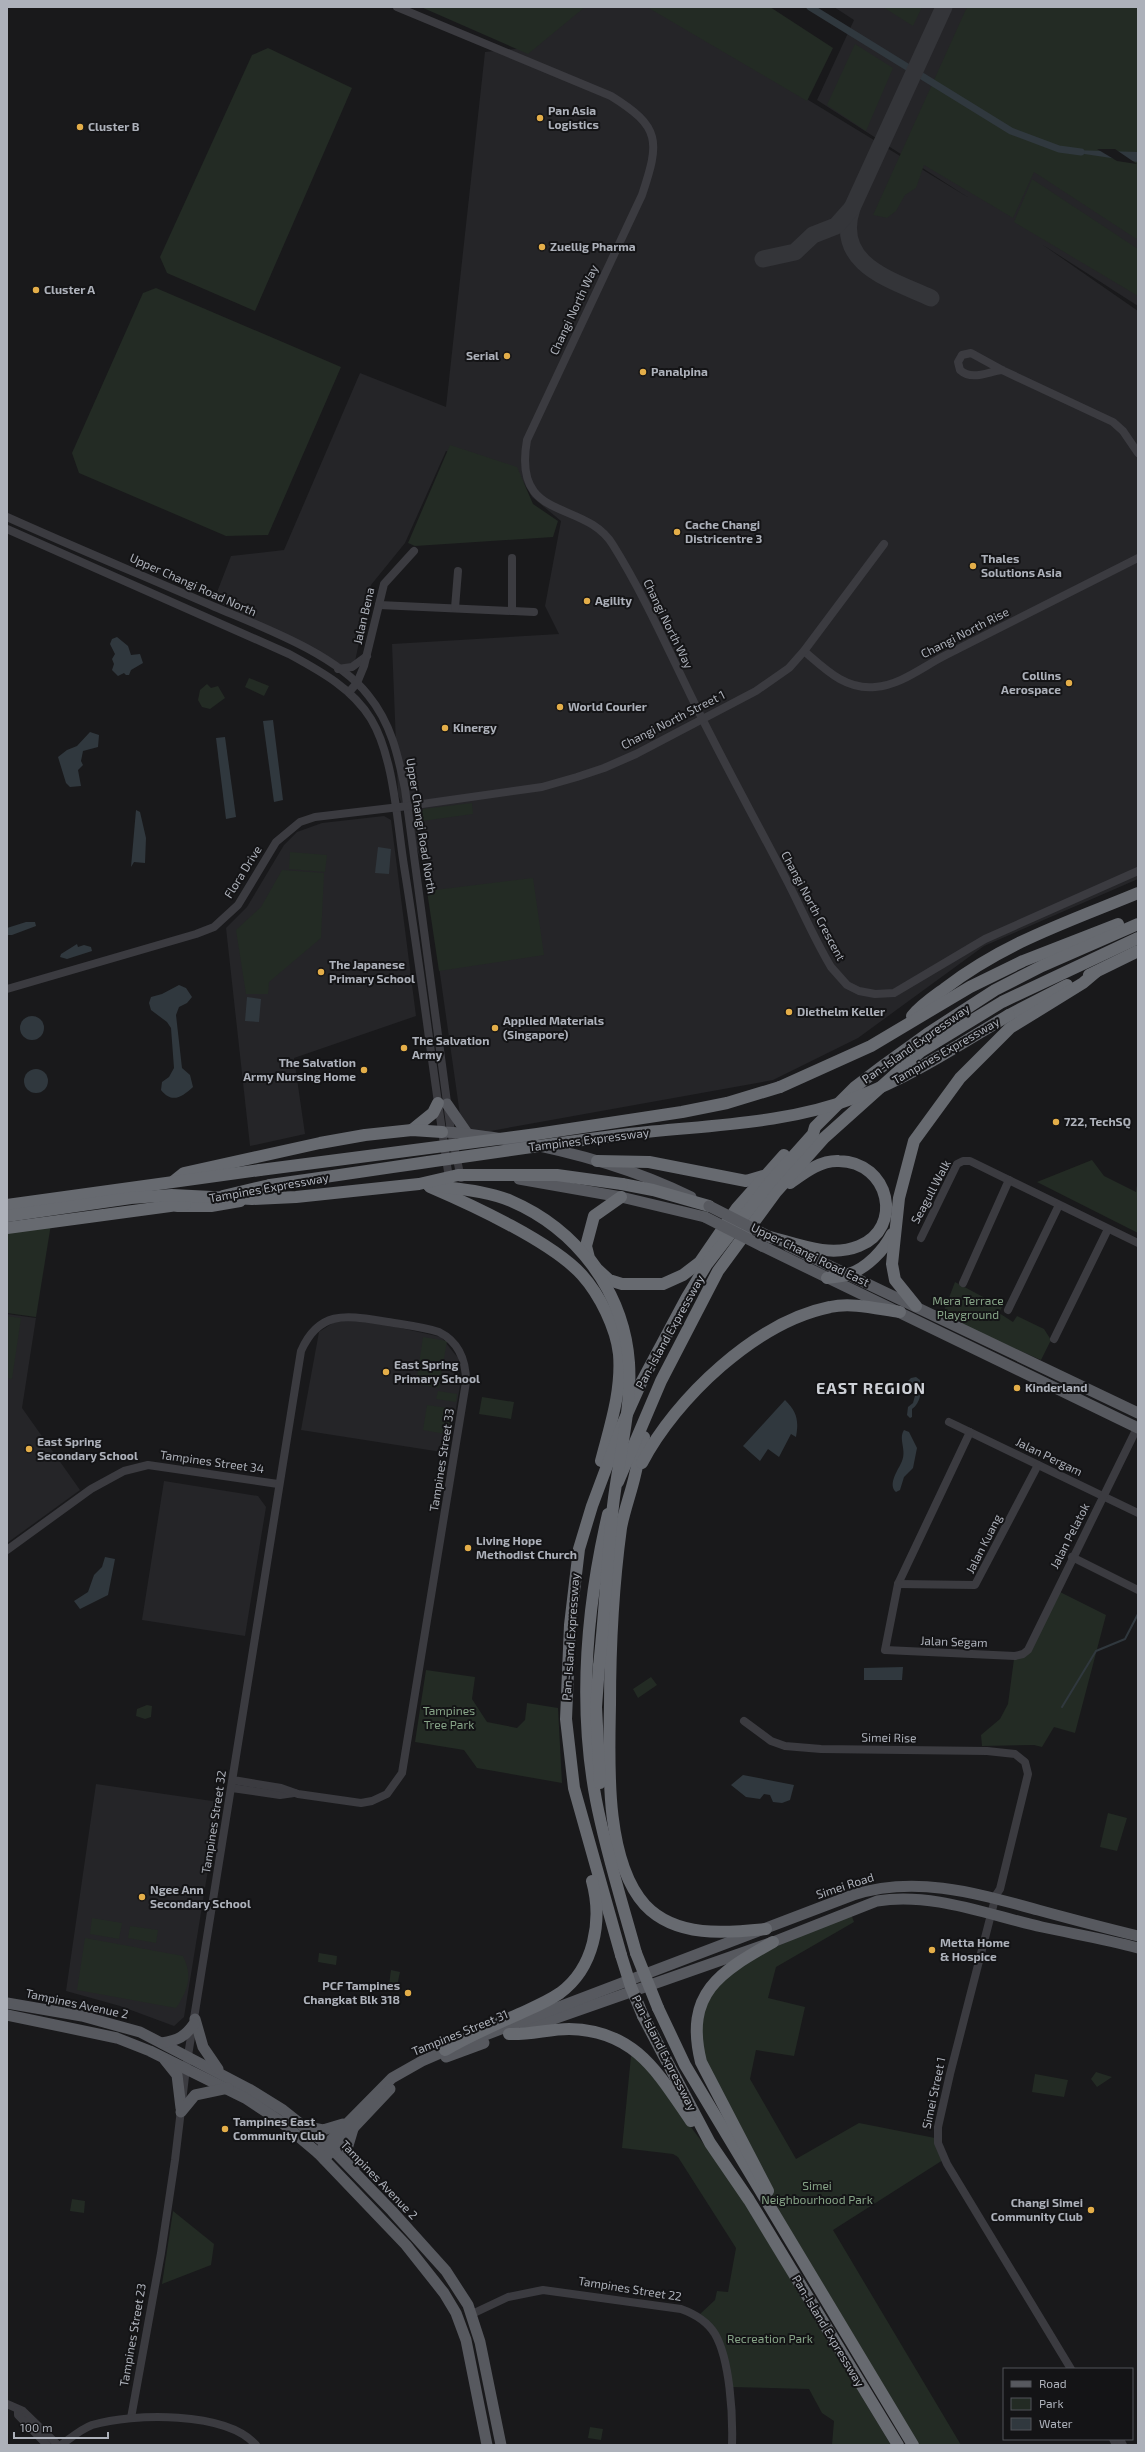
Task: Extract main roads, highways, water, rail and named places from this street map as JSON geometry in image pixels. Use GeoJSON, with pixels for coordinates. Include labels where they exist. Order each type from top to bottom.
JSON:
{"type":"FeatureCollection","features":[{"type":"Feature","properties":{"kind":"highway"},"geometry":{"type":"LineString","coordinates":[[902,1028],[918,1009],[998,952],[1138,893]]}},
{"type":"Feature","properties":{"kind":"highway","name":"Tampines Expressway"},"geometry":{"type":"LineString","coordinates":[[7,1205],[174,1181],[537,1134],[682,1112],[727,1103],[780,1087],[838,1063],[902,1028],[970,987],[1023,961],[1138,917]]}},
{"type":"Feature","properties":{"kind":"highway","name":"Pan-Island Expressway"},"geometry":{"type":"LineString","coordinates":[[898,2445],[748,2200],[710,2143],[643,2016],[631,1987],[574,1788],[566,1719],[570,1625],[579,1549],[592,1506],[641,1383],[687,1297],[707,1264],[771,1181],[813,1134],[815,1127],[855,1087],[927,1034],[995,990],[1042,966],[1138,924]]}},
{"type":"Feature","properties":{"kind":"highway","name":"Pan-Island Expressway"},"geometry":{"type":"LineString","coordinates":[[913,2445],[685,2065],[658,2008],[636,1953],[599,1814],[591,1769],[585,1702],[587,1642],[598,1564],[612,1496],[654,1396],[718,1271],[776,1192],[824,1138],[920,1052],[1002,1002],[1138,938]]}},
{"type":"Feature","properties":{"kind":"highway","name":"Tampines Expressway"},"geometry":{"type":"LineString","coordinates":[[7,1228],[177,1206],[270,1185],[608,1137],[772,1118],[813,1110],[856,1098],[898,1080],[1009,1015],[1138,951]]}},
{"type":"Feature","properties":{"kind":"highway"},"geometry":{"type":"LineString","coordinates":[[916,1306],[895,1280],[892,1264],[898,1198],[914,1140],[960,1078],[1010,1028],[1083,983],[1096,972]]}},
{"type":"Feature","properties":{"kind":"highway"},"geometry":{"type":"LineString","coordinates":[[412,1130],[433,1114],[443,1103]]}},
{"type":"Feature","properties":{"kind":"highway"},"geometry":{"type":"LineString","coordinates":[[621,1197],[594,1216],[586,1246],[589,1258],[596,1269],[609,1280],[636,1285],[663,1284],[683,1275],[700,1262],[737,1208],[764,1175],[809,1129],[815,1127]]}},
{"type":"Feature","properties":{"kind":"highway"},"geometry":{"type":"LineString","coordinates":[[174,1181],[184,1173],[320,1143],[412,1130],[446,1132]]}},
{"type":"Feature","properties":{"kind":"highway"},"geometry":{"type":"LineString","coordinates":[[597,1161],[649,1162],[746,1181],[764,1175]]}},
{"type":"Feature","properties":{"kind":"highway"},"geometry":{"type":"LineString","coordinates":[[766,1242],[818,1250],[859,1247],[876,1236],[885,1216],[886,1198],[879,1180],[863,1167],[839,1161],[814,1167],[776,1192]]}},
{"type":"Feature","properties":{"kind":"highway"},"geometry":{"type":"LineString","coordinates":[[7,1216],[131,1198],[172,1195],[252,1199],[352,1192],[420,1184],[458,1175],[498,1174],[557,1175],[622,1184],[653,1190],[707,1211]]}},
{"type":"Feature","properties":{"kind":"highway"},"geometry":{"type":"LineString","coordinates":[[177,1206],[354,1192],[420,1184],[449,1178],[452,1188],[469,1204]]}},
{"type":"Feature","properties":{"kind":"highway"},"geometry":{"type":"LineString","coordinates":[[420,1184],[469,1204],[555,1252],[582,1275],[599,1301],[611,1325],[619,1353],[619,1380],[616,1402],[596,1482],[592,1506]]}},
{"type":"Feature","properties":{"kind":"highway"},"geometry":{"type":"LineString","coordinates":[[420,1184],[492,1195],[510,1200],[543,1217],[588,1258],[606,1284],[614,1300],[624,1333],[629,1363],[627,1401],[613,1507],[596,1707],[600,1782],[624,1908]]}},
{"type":"Feature","properties":{"kind":"highway"},"geometry":{"type":"LineString","coordinates":[[7,1236],[53,1228],[165,1215],[192,1206]]}},
{"type":"Feature","properties":{"kind":"highway"},"geometry":{"type":"LineString","coordinates":[[826,1278],[849,1274],[872,1260],[886,1246],[895,1229]]}},
{"type":"Feature","properties":{"kind":"highway"},"geometry":{"type":"LineString","coordinates":[[635,1477],[650,1449],[669,1421],[692,1394],[722,1365],[774,1328],[830,1307],[863,1307],[900,1312]]}},
{"type":"Feature","properties":{"kind":"highway"},"geometry":{"type":"LineString","coordinates":[[673,1360],[643,1440],[621,1534],[608,1669],[610,1704],[608,1759],[610,1792],[624,1865],[634,1890],[646,1905],[663,1919],[681,1926],[716,1933],[766,1929]]}},
{"type":"Feature","properties":{"kind":"highway"},"geometry":{"type":"LineString","coordinates":[[599,1751],[610,1704]]}},
{"type":"Feature","properties":{"kind":"highway"},"geometry":{"type":"LineString","coordinates":[[445,2050],[466,2038],[560,1993],[577,1976],[587,1958],[594,1937],[598,1914],[575,1811],[574,1788]]}},
{"type":"Feature","properties":{"kind":"highway"},"geometry":{"type":"LineString","coordinates":[[773,1942],[742,1959],[712,1987],[701,2003],[696,2022],[696,2042],[701,2062],[713,2088],[759,2171],[789,2240]]}},
{"type":"Feature","properties":{"kind":"highway"},"geometry":{"type":"LineString","coordinates":[[509,2034],[524,2035],[575,2030],[614,2037],[646,2059],[664,2080],[697,2132],[710,2143]]}},
{"type":"Feature","properties":{"kind":"main road"},"geometry":{"type":"LineString","coordinates":[[443,1103],[467,1133]]}},
{"type":"Feature","properties":{"kind":"main road","name":"Upper Changi Road East"},"geometry":{"type":"LineString","coordinates":[[446,1132],[467,1133],[489,1137],[597,1161],[669,1186],[707,1211],[766,1242],[826,1278],[900,1312],[1138,1428]]}},
{"type":"Feature","properties":{"kind":"main road","name":"Upper Changi Road East"},"geometry":{"type":"LineString","coordinates":[[489,1137],[498,1144],[618,1175],[642,1177]]}},
{"type":"Feature","properties":{"kind":"main road","name":"Upper Changi Road East"},"geometry":{"type":"LineString","coordinates":[[449,1178],[511,1178],[707,1211]]}},
{"type":"Feature","properties":{"kind":"main road","name":"Upper Changi Road East"},"geometry":{"type":"LineString","coordinates":[[766,1242],[849,1274],[1138,1413]]}},
{"type":"Feature","properties":{"kind":"main road"},"geometry":{"type":"LineString","coordinates":[[877,1302],[876,1295],[878,1289]]}},
{"type":"Feature","properties":{"kind":"main road","name":"Simei Road"},"geometry":{"type":"LineString","coordinates":[[640,1982],[766,1929],[853,1895],[890,1886],[938,1887],[999,1896],[1138,1936]]}},
{"type":"Feature","properties":{"kind":"main road","name":"Simei Road"},"geometry":{"type":"LineString","coordinates":[[640,1982],[773,1942],[877,1901],[907,1897],[934,1901],[1138,1948]]}},
{"type":"Feature","properties":{"kind":"main road","name":"Tampines Street 31"},"geometry":{"type":"LineString","coordinates":[[351,2124],[392,2078],[445,2050],[640,1982]]}},
{"type":"Feature","properties":{"kind":"main road","name":"Tampines Street 31"},"geometry":{"type":"LineString","coordinates":[[321,2156],[351,2124],[396,2083],[419,2070],[449,2056],[640,1982]]}},
{"type":"Feature","properties":{"kind":"main road","name":"Tampines Avenue 2"},"geometry":{"type":"LineString","coordinates":[[7,2003],[119,2025],[162,2043],[224,2075],[267,2100],[329,2146],[355,2172],[446,2271],[472,2314],[501,2445]]}},
{"type":"Feature","properties":{"kind":"main road","name":"Tampines Avenue 2"},"geometry":{"type":"LineString","coordinates":[[7,2015],[117,2038],[162,2057],[229,2088],[274,2116],[321,2156],[406,2245],[444,2293],[456,2313],[466,2340],[488,2445]]}},
{"type":"Feature","properties":{"kind":"main road"},"geometry":{"type":"LineString","coordinates":[[162,2043],[180,2038],[195,2022],[203,2048],[224,2075]]}},
{"type":"Feature","properties":{"kind":"main road"},"geometry":{"type":"LineString","coordinates":[[162,2057],[176,2075],[181,2110],[195,2095],[229,2088]]}},
{"type":"Feature","properties":{"kind":"main road"},"geometry":{"type":"LineString","coordinates":[[304,2126],[323,2130],[351,2124],[348,2149],[355,2172]]}},
{"type":"Feature","properties":{"kind":"main road"},"geometry":{"type":"LineString","coordinates":[[433,2257],[434,2267],[444,2293]]}},
{"type":"Feature","properties":{"kind":"water"},"geometry":{"type":"Polygon","coordinates":[[[1071,150],[1138,152],[1138,162],[1071,152],[1071,150]]]}},
{"type":"Feature","properties":{"kind":"water"},"geometry":{"type":"Polygon","coordinates":[[[117,637],[128,646],[131,655],[140,654],[143,663],[131,670],[129,675],[124,673],[118,676],[112,670],[114,664],[112,659],[115,654],[110,644],[112,639],[117,637]]]}},
{"type":"Feature","properties":{"kind":"water"},"geometry":{"type":"Polygon","coordinates":[[[273,720],[283,800],[274,802],[263,721],[273,720]]]}},
{"type":"Feature","properties":{"kind":"water"},"geometry":{"type":"Polygon","coordinates":[[[90,732],[99,735],[98,747],[83,751],[81,761],[83,765],[78,770],[81,786],[70,787],[66,783],[58,757],[67,750],[77,746],[90,732]]]}},
{"type":"Feature","properties":{"kind":"water"},"geometry":{"type":"Polygon","coordinates":[[[225,737],[236,817],[226,819],[216,738],[225,737]]]}},
{"type":"Feature","properties":{"kind":"water"},"geometry":{"type":"Polygon","coordinates":[[[136,810],[140,812],[146,838],[145,863],[134,862],[131,867],[136,810]]]}},
{"type":"Feature","properties":{"kind":"water"},"geometry":{"type":"Polygon","coordinates":[[[378,847],[391,849],[389,874],[375,873],[378,847]]]}},
{"type":"Feature","properties":{"kind":"water"},"geometry":{"type":"Polygon","coordinates":[[[26,922],[35,922],[36,926],[12,935],[7,935],[7,928],[26,922]]]}},
{"type":"Feature","properties":{"kind":"water"},"geometry":{"type":"Polygon","coordinates":[[[77,944],[78,947],[84,945],[91,947],[92,951],[67,959],[60,957],[61,954],[77,944]]]}},
{"type":"Feature","properties":{"kind":"water"},"geometry":{"type":"Polygon","coordinates":[[[179,985],[186,988],[192,997],[187,1003],[179,1007],[176,1015],[182,1068],[190,1075],[193,1087],[185,1094],[177,1098],[173,1098],[169,1097],[161,1090],[162,1082],[169,1077],[174,1068],[171,1028],[167,1022],[151,1010],[149,1003],[151,997],[162,994],[179,985]]]}},
{"type":"Feature","properties":{"kind":"water"},"geometry":{"type":"Polygon","coordinates":[[[247,997],[261,999],[259,1022],[245,1021],[247,997]]]}},
{"type":"Feature","properties":{"kind":"water"},"geometry":{"type":"Polygon","coordinates":[[[32,1016],[37,1017],[43,1023],[43,1033],[37,1039],[32,1040],[27,1039],[21,1033],[20,1028],[21,1023],[27,1017],[32,1016]]]}},
{"type":"Feature","properties":{"kind":"water"},"geometry":{"type":"Polygon","coordinates":[[[36,1069],[41,1070],[47,1076],[47,1086],[41,1092],[36,1093],[31,1092],[25,1086],[24,1081],[25,1076],[31,1070],[36,1069]]]}},
{"type":"Feature","properties":{"kind":"water"},"geometry":{"type":"Polygon","coordinates":[[[916,1377],[920,1380],[921,1392],[919,1400],[912,1409],[912,1417],[910,1418],[907,1415],[908,1407],[913,1403],[916,1392],[909,1387],[908,1381],[911,1378],[916,1377]]]}},
{"type":"Feature","properties":{"kind":"water"},"geometry":{"type":"Polygon","coordinates":[[[785,1400],[795,1412],[797,1421],[796,1437],[791,1434],[779,1457],[768,1449],[760,1461],[743,1446],[785,1400]]]}},
{"type":"Feature","properties":{"kind":"water"},"geometry":{"type":"Polygon","coordinates":[[[904,1430],[909,1432],[917,1448],[913,1468],[904,1477],[900,1490],[896,1492],[893,1481],[904,1453],[902,1433],[904,1430]]]}},
{"type":"Feature","properties":{"kind":"water"},"geometry":{"type":"Polygon","coordinates":[[[105,1557],[115,1559],[108,1595],[80,1609],[74,1601],[88,1592],[94,1575],[102,1567],[105,1557]]]}},
{"type":"Feature","properties":{"kind":"water"},"geometry":{"type":"Polygon","coordinates":[[[903,1667],[902,1680],[864,1680],[864,1668],[903,1667]]]}},
{"type":"Feature","properties":{"kind":"water"},"geometry":{"type":"Polygon","coordinates":[[[743,1775],[794,1785],[790,1800],[782,1803],[773,1802],[770,1795],[764,1794],[760,1799],[746,1797],[731,1785],[743,1775]]]}},
{"type":"Feature","properties":{"kind":"waterway"},"geometry":{"type":"LineString","coordinates":[[810,7],[1011,131],[1059,149],[1081,152]]}},
{"type":"Feature","properties":{"kind":"waterway"},"geometry":{"type":"LineString","coordinates":[[1062,1707],[1096,1651],[1125,1639],[1138,1614]]}},
{"type":"Feature","properties":{"kind":"place","name":"Pan Asia Logistics"},"geometry":{"type":"Point","coordinates":[540,118]}},
{"type":"Feature","properties":{"kind":"place","name":"Cluster B"},"geometry":{"type":"Point","coordinates":[80,127]}},
{"type":"Feature","properties":{"kind":"place","name":"Zuellig Pharma"},"geometry":{"type":"Point","coordinates":[542,247]}},
{"type":"Feature","properties":{"kind":"place","name":"Cluster A"},"geometry":{"type":"Point","coordinates":[36,290]}},
{"type":"Feature","properties":{"kind":"place","name":"Serial"},"geometry":{"type":"Point","coordinates":[507,356]}},
{"type":"Feature","properties":{"kind":"place","name":"Panalpina"},"geometry":{"type":"Point","coordinates":[643,372]}},
{"type":"Feature","properties":{"kind":"place","name":"Cache Changi Districentre 3"},"geometry":{"type":"Point","coordinates":[677,532]}},
{"type":"Feature","properties":{"kind":"place","name":"Thales Solutions Asia"},"geometry":{"type":"Point","coordinates":[973,566]}},
{"type":"Feature","properties":{"kind":"place","name":"Agility"},"geometry":{"type":"Point","coordinates":[587,601]}},
{"type":"Feature","properties":{"kind":"place","name":"Collins Aerospace"},"geometry":{"type":"Point","coordinates":[1069,683]}},
{"type":"Feature","properties":{"kind":"place","name":"World Courier"},"geometry":{"type":"Point","coordinates":[560,707]}},
{"type":"Feature","properties":{"kind":"place","name":"Kinergy"},"geometry":{"type":"Point","coordinates":[445,728]}},
{"type":"Feature","properties":{"kind":"place","name":"The Japanese Primary School"},"geometry":{"type":"Point","coordinates":[321,972]}},
{"type":"Feature","properties":{"kind":"place","name":"Diethelm Keller"},"geometry":{"type":"Point","coordinates":[789,1012]}},
{"type":"Feature","properties":{"kind":"place","name":"Applied Materials (Singapore)"},"geometry":{"type":"Point","coordinates":[495,1028]}},
{"type":"Feature","properties":{"kind":"place","name":"The Salvation Army"},"geometry":{"type":"Point","coordinates":[404,1048]}},
{"type":"Feature","properties":{"kind":"place","name":"The Salvation Army Nursing Home"},"geometry":{"type":"Point","coordinates":[364,1070]}},
{"type":"Feature","properties":{"kind":"place","name":"722, TechSQ"},"geometry":{"type":"Point","coordinates":[1056,1122]}},
{"type":"Feature","properties":{"kind":"place","name":"East Spring Primary School"},"geometry":{"type":"Point","coordinates":[386,1372]}},
{"type":"Feature","properties":{"kind":"place","name":"Kinderland"},"geometry":{"type":"Point","coordinates":[1017,1388]}},
{"type":"Feature","properties":{"kind":"place","name":"East Spring Secondary School"},"geometry":{"type":"Point","coordinates":[29,1449]}},
{"type":"Feature","properties":{"kind":"place","name":"Living Hope Methodist Church"},"geometry":{"type":"Point","coordinates":[468,1548]}},
{"type":"Feature","properties":{"kind":"place","name":"Ngee Ann Secondary School"},"geometry":{"type":"Point","coordinates":[142,1897]}},
{"type":"Feature","properties":{"kind":"place","name":"Metta Home & Hospice"},"geometry":{"type":"Point","coordinates":[932,1950]}},
{"type":"Feature","properties":{"kind":"place","name":"PCF Tampines Changkat Blk 318"},"geometry":{"type":"Point","coordinates":[408,1993]}},
{"type":"Feature","properties":{"kind":"place","name":"Tampines East Community Club"},"geometry":{"type":"Point","coordinates":[225,2129]}},
{"type":"Feature","properties":{"kind":"place","name":"Changi Simei Community Club"},"geometry":{"type":"Point","coordinates":[1091,2210]}},
{"type":"Feature","properties":{"kind":"district","name":"EAST REGION"},"geometry":{"type":"Point","coordinates":[871,1388]}},
{"type":"Feature","properties":{"kind":"park label","name":"Mera Terrace Playground"},"geometry":{"type":"Point","coordinates":[968,1308]}},
{"type":"Feature","properties":{"kind":"park label","name":"Tampines Tree Park"},"geometry":{"type":"Point","coordinates":[449,1718]}},
{"type":"Feature","properties":{"kind":"park label","name":"Simei Neighbourhood Park"},"geometry":{"type":"Point","coordinates":[817,2193]}},
{"type":"Feature","properties":{"kind":"park label","name":"Recreation Park"},"geometry":{"type":"Point","coordinates":[770,2339]}}]}
